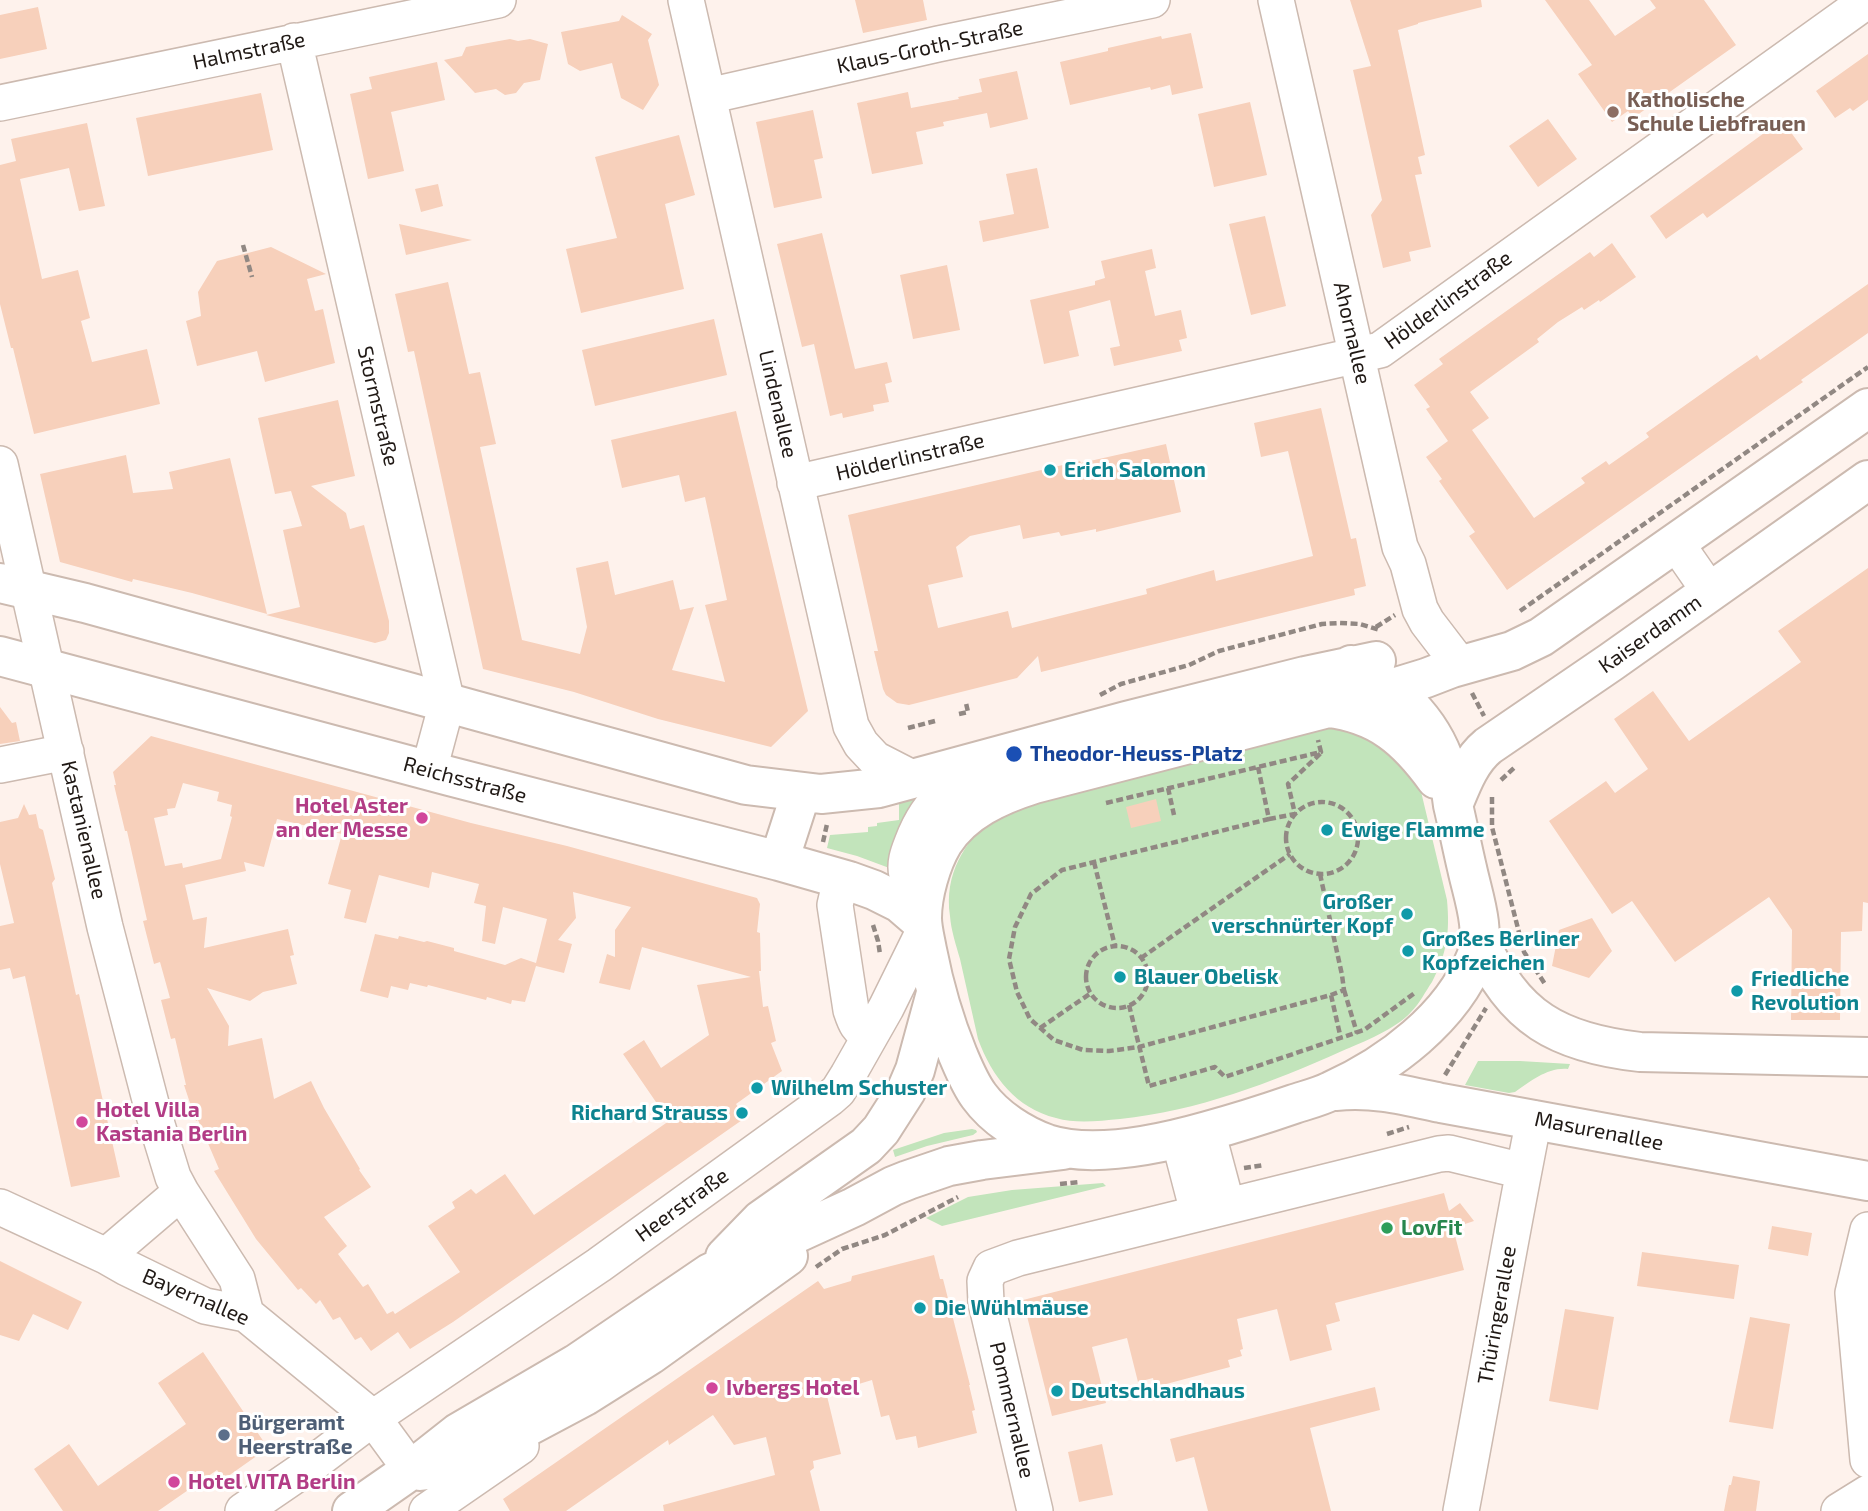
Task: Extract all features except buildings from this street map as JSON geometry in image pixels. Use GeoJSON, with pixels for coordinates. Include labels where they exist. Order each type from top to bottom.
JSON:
{"type":"FeatureCollection","features":[{"type":"Feature","properties":{"kind":"main road"},"geometry":{"type":"LineString","coordinates":[[1070,1172],[1045,1143],[1016,1129],[996,1115],[978,1095],[955,1047],[936,993],[923,923],[932,864],[957,826],[1004,794],[1034,784],[1323,721],[1391,688],[1469,667],[1512,651],[1541,637],[1868,408]]}},
{"type":"Feature","properties":{"kind":"main road","name":"Kaiserdamm"},"geometry":{"type":"LineString","coordinates":[[1453,804],[1476,757],[1488,746],[1868,480]]}},
{"type":"Feature","properties":{"kind":"main road"},"geometry":{"type":"LineString","coordinates":[[15,586],[746,785],[801,793],[845,793],[879,788],[1351,665],[1386,659],[1469,667]]}},
{"type":"Feature","properties":{"kind":"main road","name":"Reichsstraße"},"geometry":{"type":"LineString","coordinates":[[0,656],[779,861],[874,890],[900,903],[923,923]]}},
{"type":"Feature","properties":{"kind":"main road"},"geometry":{"type":"LineString","coordinates":[[1351,665],[1391,688],[1409,704],[1435,742],[1447,768],[1476,908],[1480,940],[1497,976],[1525,1009],[1552,1029],[1577,1040],[1611,1049],[1868,1058]]}},
{"type":"Feature","properties":{"kind":"main road"},"geometry":{"type":"LineString","coordinates":[[1323,721],[1345,710],[1362,715],[1394,732],[1417,755],[1453,804]]}},
{"type":"Feature","properties":{"kind":"main road"},"geometry":{"type":"LineString","coordinates":[[779,861],[801,793]]}},
{"type":"Feature","properties":{"kind":"main road"},"geometry":{"type":"LineString","coordinates":[[352,1511],[458,1433],[576,1364],[710,1273],[854,1207],[893,1186],[949,1166],[982,1160],[1070,1172],[1112,1149],[1148,1145],[1193,1135],[1330,1092],[1398,1052],[1429,1025],[1458,992],[1476,957],[1480,940]]}},
{"type":"Feature","properties":{"kind":"main road"},"geometry":{"type":"LineString","coordinates":[[710,1273],[761,1220],[866,1146],[881,1130],[906,1091],[915,1070],[936,993]]}},
{"type":"Feature","properties":{"kind":"main road","name":"Masurenallee"},"geometry":{"type":"LineString","coordinates":[[1330,1092],[1379,1090],[1868,1181]]}},
{"type":"Feature","properties":{"kind":"main road"},"geometry":{"type":"LineString","coordinates":[[411,1470],[445,1468],[585,1396],[650,1355],[854,1207]]}},
{"type":"Feature","properties":{"kind":"street","name":"Halmstraße"},"geometry":{"type":"LineString","coordinates":[[0,103],[498,0]]}},
{"type":"Feature","properties":{"kind":"street","name":"Lindenallee"},"geometry":{"type":"LineString","coordinates":[[686,0],[851,726],[861,744],[875,759],[914,779]]}},
{"type":"Feature","properties":{"kind":"street","name":"Klaus-Groth-Straße"},"geometry":{"type":"LineString","coordinates":[[708,96],[938,44],[1152,0]]}},
{"type":"Feature","properties":{"kind":"street","name":"Ahornallee"},"geometry":{"type":"LineString","coordinates":[[1276,0],[1400,548],[1408,564],[1420,609],[1427,622],[1469,667]]}},
{"type":"Feature","properties":{"kind":"street","name":"Hölderlinstraße"},"geometry":{"type":"LineString","coordinates":[[795,483],[1380,350],[1868,0]]}},
{"type":"Feature","properties":{"kind":"street","name":"Stormstraße"},"geometry":{"type":"LineString","coordinates":[[294,41],[447,703],[429,770]]}},
{"type":"Feature","properties":{"kind":"street","name":"Kastanienallee"},"geometry":{"type":"LineString","coordinates":[[0,464],[15,586],[47,668],[105,927],[166,1157],[181,1192],[237,1279],[246,1314]]}},
{"type":"Feature","properties":{"kind":"street"},"geometry":{"type":"LineString","coordinates":[[1676,543],[1710,592]]}},
{"type":"Feature","properties":{"kind":"street"},"geometry":{"type":"LineString","coordinates":[[923,923],[906,873],[907,856],[919,824],[938,799],[970,780],[1016,764],[1082,748],[1126,722]]}},
{"type":"Feature","properties":{"kind":"street"},"geometry":{"type":"LineString","coordinates":[[0,765],[66,752]]}},
{"type":"Feature","properties":{"kind":"street"},"geometry":{"type":"LineString","coordinates":[[841,879],[835,905],[851,1010],[859,1030],[870,1035]]}},
{"type":"Feature","properties":{"kind":"street","name":"Heerstraße"},"geometry":{"type":"LineString","coordinates":[[243,1511],[599,1265],[824,1104],[838,1091],[886,1008],[923,923]]}},
{"type":"Feature","properties":{"kind":"street","name":"Thüringerallee"},"geometry":{"type":"LineString","coordinates":[[1461,1511],[1534,1119]]}},
{"type":"Feature","properties":{"kind":"street"},"geometry":{"type":"LineString","coordinates":[[1193,1135],[1213,1209],[1449,1153],[1523,1171]]}},
{"type":"Feature","properties":{"kind":"street"},"geometry":{"type":"LineString","coordinates":[[116,1273],[181,1192]]}},
{"type":"Feature","properties":{"kind":"street","name":"Bayernallee"},"geometry":{"type":"LineString","coordinates":[[0,1207],[116,1273],[205,1306],[246,1314],[373,1419]]}},
{"type":"Feature","properties":{"kind":"street","name":"Pommernallee"},"geometry":{"type":"LineString","coordinates":[[1035,1511],[986,1302],[985,1281],[991,1268],[1017,1258],[1213,1209]]}},
{"type":"Feature","properties":{"kind":"street"},"geometry":{"type":"LineString","coordinates":[[1868,1230],[1853,1293],[1868,1460]]}},
{"type":"Feature","properties":{"kind":"street"},"geometry":{"type":"LineString","coordinates":[[438,1508],[551,1425],[585,1396]]}},
{"type":"Feature","properties":{"kind":"street"},"geometry":{"type":"LineString","coordinates":[[373,1419],[411,1470]]}},
{"type":"Feature","properties":{"kind":"street"},"geometry":{"type":"LineString","coordinates":[[1839,1511],[1868,1493]]}},
{"type":"Feature","properties":{"kind":"path"},"geometry":{"type":"LineString","coordinates":[[243,245],[252,277]]}},
{"type":"Feature","properties":{"kind":"path"},"geometry":{"type":"LineString","coordinates":[[1515,614],[1868,367]]}},
{"type":"Feature","properties":{"kind":"path"},"geometry":{"type":"LineString","coordinates":[[1374,628],[1402,611]]}},
{"type":"Feature","properties":{"kind":"path"},"geometry":{"type":"LineString","coordinates":[[1093,699],[1121,684],[1189,665],[1219,650],[1322,624],[1360,624],[1388,634]]}},
{"type":"Feature","properties":{"kind":"path"},"geometry":{"type":"LineString","coordinates":[[1469,667],[1487,721]]}},
{"type":"Feature","properties":{"kind":"path"},"geometry":{"type":"LineString","coordinates":[[959,715],[968,712],[966,703]]}},
{"type":"Feature","properties":{"kind":"path"},"geometry":{"type":"LineString","coordinates":[[908,728],[935,721]]}},
{"type":"Feature","properties":{"kind":"path"},"geometry":{"type":"LineString","coordinates":[[1295,814],[1288,784],[1321,752],[1323,721]]}},
{"type":"Feature","properties":{"kind":"path"},"geometry":{"type":"LineString","coordinates":[[1106,803],[1321,752]]}},
{"type":"Feature","properties":{"kind":"path"},"geometry":{"type":"LineString","coordinates":[[1258,767],[1269,819]]}},
{"type":"Feature","properties":{"kind":"path"},"geometry":{"type":"LineString","coordinates":[[1513,769],[1496,786],[1491,798],[1492,827],[1524,952],[1537,971]]}},
{"type":"Feature","properties":{"kind":"path"},"geometry":{"type":"LineString","coordinates":[[1168,788],[1174,815]]}},
{"type":"Feature","properties":{"kind":"path"},"geometry":{"type":"LineString","coordinates":[[1316,802],[1328,802],[1349,813],[1358,835],[1357,847],[1343,867],[1320,874],[1302,868],[1290,854],[1286,833],[1295,814],[1304,806],[1316,802]]}},
{"type":"Feature","properties":{"kind":"path"},"geometry":{"type":"LineString","coordinates":[[1295,814],[1062,870],[1031,894],[1015,927],[1009,959],[1017,992],[1030,1019],[1054,1040],[1083,1050],[1109,1051],[1139,1047],[1331,995],[1344,989]]}},
{"type":"Feature","properties":{"kind":"path"},"geometry":{"type":"LineString","coordinates":[[1141,958],[1290,854]]}},
{"type":"Feature","properties":{"kind":"path"},"geometry":{"type":"LineString","coordinates":[[1094,862],[1115,946]]}},
{"type":"Feature","properties":{"kind":"path"},"geometry":{"type":"LineString","coordinates":[[1320,874],[1344,989],[1357,1033]]}},
{"type":"Feature","properties":{"kind":"path"},"geometry":{"type":"LineString","coordinates":[[1115,946],[1129,948],[1141,958],[1146,966],[1147,984],[1143,993],[1129,1005],[1104,1005],[1091,993],[1087,985],[1087,967],[1098,952],[1115,946]]}},
{"type":"Feature","properties":{"kind":"path"},"geometry":{"type":"LineString","coordinates":[[1129,1005],[1149,1086],[1215,1067],[1225,1077],[1341,1039],[1364,1030],[1422,987]]}},
{"type":"Feature","properties":{"kind":"path"},"geometry":{"type":"LineString","coordinates":[[1040,1028],[1091,993]]}},
{"type":"Feature","properties":{"kind":"path"},"geometry":{"type":"LineString","coordinates":[[1331,995],[1341,1039]]}},
{"type":"Feature","properties":{"kind":"path"},"geometry":{"type":"LineString","coordinates":[[1452,1065],[1489,1003]]}},
{"type":"Feature","properties":{"kind":"path"},"geometry":{"type":"LineString","coordinates":[[1379,1137],[1416,1124]]}},
{"type":"Feature","properties":{"kind":"path"},"geometry":{"type":"LineString","coordinates":[[1240,1169],[1269,1164]]}},
{"type":"Feature","properties":{"kind":"path"},"geometry":{"type":"LineString","coordinates":[[939,1207],[959,1197]]}},
{"type":"Feature","properties":{"kind":"green space"},"geometry":{"type":"Polygon","coordinates":[[[1330,725],[1368,730],[1418,779],[1447,900],[1448,923],[1441,962],[1432,982],[1414,1009],[1388,1029],[1315,1063],[1233,1094],[1177,1110],[1120,1119],[1071,1121],[1042,1113],[1017,1099],[990,1066],[978,1039],[951,927],[949,901],[953,873],[965,848],[983,826],[994,815],[1306,729],[1330,725]]]}},
{"type":"Feature","properties":{"kind":"green space"},"geometry":{"type":"Polygon","coordinates":[[[926,791],[892,869],[827,848],[830,835],[868,832],[868,827],[877,826],[877,823],[899,820],[899,796],[926,791]]]}},
{"type":"Feature","properties":{"kind":"green space"},"geometry":{"type":"Polygon","coordinates":[[[1478,1061],[1570,1064],[1568,1069],[1547,1072],[1509,1093],[1465,1085],[1478,1061]]]}},
{"type":"Feature","properties":{"kind":"green space"},"geometry":{"type":"Polygon","coordinates":[[[972,1129],[977,1132],[973,1135],[895,1157],[893,1150],[944,1133],[972,1129]]]}},
{"type":"Feature","properties":{"kind":"green space"},"geometry":{"type":"Polygon","coordinates":[[[1103,1183],[1106,1186],[942,1226],[926,1218],[968,1197],[1012,1190],[1103,1183]]]}},
{"type":"Feature","properties":{"kind":"place","name":"Katholische Schule Liebfrauen"},"geometry":{"type":"Point","coordinates":[1613,112]}},
{"type":"Feature","properties":{"kind":"place","name":"Erich Salomon"},"geometry":{"type":"Point","coordinates":[1050,470]}},
{"type":"Feature","properties":{"kind":"place","name":"Theodor-Heuss-Platz"},"geometry":{"type":"Point","coordinates":[1014,754]}},
{"type":"Feature","properties":{"kind":"place","name":"Hotel Aster an der Messe"},"geometry":{"type":"Point","coordinates":[422,818]}},
{"type":"Feature","properties":{"kind":"place","name":"Ewige Flamme"},"geometry":{"type":"Point","coordinates":[1327,830]}},
{"type":"Feature","properties":{"kind":"place","name":"Großer verschnürter Kopf"},"geometry":{"type":"Point","coordinates":[1407,914]}},
{"type":"Feature","properties":{"kind":"place","name":"Großes Berliner Kopfzeichen"},"geometry":{"type":"Point","coordinates":[1408,951]}},
{"type":"Feature","properties":{"kind":"place","name":"Blauer Obelisk"},"geometry":{"type":"Point","coordinates":[1120,977]}},
{"type":"Feature","properties":{"kind":"place","name":"Friedliche Revolution"},"geometry":{"type":"Point","coordinates":[1737,991]}},
{"type":"Feature","properties":{"kind":"place","name":"Wilhelm Schuster"},"geometry":{"type":"Point","coordinates":[757,1088]}},
{"type":"Feature","properties":{"kind":"place","name":"Richard Strauss"},"geometry":{"type":"Point","coordinates":[742,1113]}},
{"type":"Feature","properties":{"kind":"place","name":"Hotel Villa Kastania Berlin"},"geometry":{"type":"Point","coordinates":[82,1122]}},
{"type":"Feature","properties":{"kind":"place","name":"LovFit"},"geometry":{"type":"Point","coordinates":[1387,1228]}},
{"type":"Feature","properties":{"kind":"place","name":"Die Wühlmäuse"},"geometry":{"type":"Point","coordinates":[920,1308]}},
{"type":"Feature","properties":{"kind":"place","name":"Ivbergs Hotel"},"geometry":{"type":"Point","coordinates":[712,1388]}},
{"type":"Feature","properties":{"kind":"place","name":"Deutschlandhaus"},"geometry":{"type":"Point","coordinates":[1057,1391]}},
{"type":"Feature","properties":{"kind":"place","name":"Bürgeramt Heerstraße"},"geometry":{"type":"Point","coordinates":[224,1435]}},
{"type":"Feature","properties":{"kind":"place","name":"Hotel VITA Berlin"},"geometry":{"type":"Point","coordinates":[174,1482]}}]}
